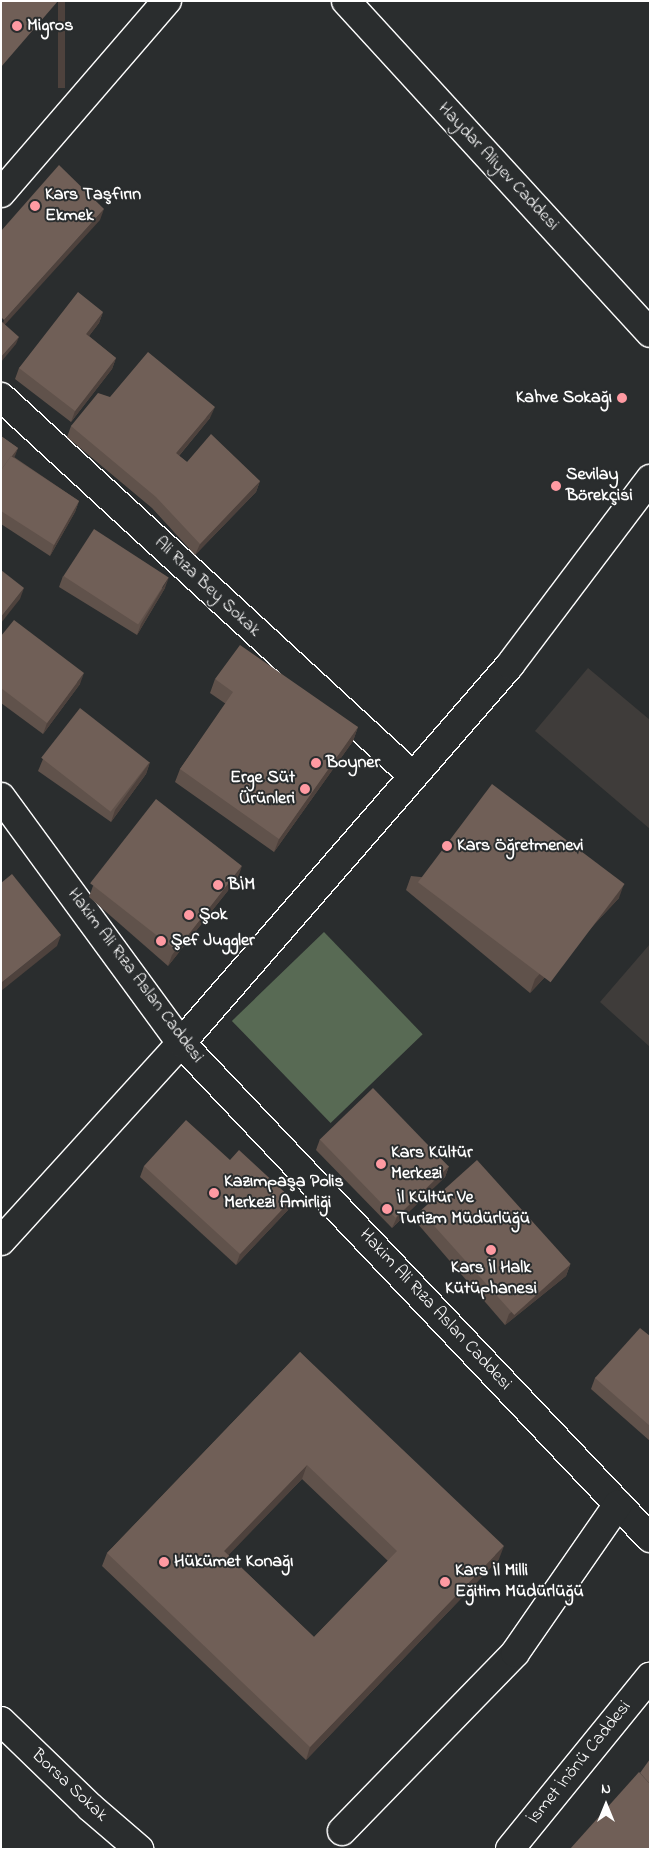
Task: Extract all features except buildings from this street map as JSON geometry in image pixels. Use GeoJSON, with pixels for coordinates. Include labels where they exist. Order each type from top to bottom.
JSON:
{"type":"FeatureCollection","features":[{"type":"Feature","properties":{"kind":"street"},"geometry":{"type":"LineString","coordinates":[[1,193],[167,1]]}},
{"type":"Feature","properties":{"kind":"street","name":"Haydar Aliyev Caddesi"},"geometry":{"type":"LineString","coordinates":[[346,1],[650,333]]}},
{"type":"Feature","properties":{"kind":"street","name":"Ali Rıza Bey Sokak"},"geometry":{"type":"LineString","coordinates":[[1,397],[413,776]]}},
{"type":"Feature","properties":{"kind":"street"},"geometry":{"type":"LineString","coordinates":[[1,1241],[181,1043],[510,665],[650,479]]}},
{"type":"Feature","properties":{"kind":"street","name":"Hakim Ali Rıza Aslan Caddesi"},"geometry":{"type":"LineString","coordinates":[[1,797],[181,1043],[650,1538]]}},
{"type":"Feature","properties":{"kind":"street"},"geometry":{"type":"LineString","coordinates":[[342,1831],[515,1653],[618,1504]]}},
{"type":"Feature","properties":{"kind":"street","name":"İsmet İnönü Caddesi"},"geometry":{"type":"LineString","coordinates":[[510,1849],[650,1677]]}},
{"type":"Feature","properties":{"kind":"street","name":"Borsa Sokak"},"geometry":{"type":"LineString","coordinates":[[1,1721],[90,1807],[139,1849]]}},
{"type":"Feature","properties":{"kind":"shaded area"},"geometry":{"type":"Polygon","coordinates":[[[588,668],[650,720],[650,829],[535,731],[588,668]]]}},
{"type":"Feature","properties":{"kind":"shaded area"},"geometry":{"type":"Polygon","coordinates":[[[650,944],[650,1047],[600,1002],[650,944]]]}},
{"type":"Feature","properties":{"kind":"green space"},"geometry":{"type":"Polygon","coordinates":[[[324,932],[423,1034],[331,1123],[232,1021],[324,932]]]}},
{"type":"Feature","properties":{"kind":"place","name":"Migros"},"geometry":{"type":"Point","coordinates":[17,26]}},
{"type":"Feature","properties":{"kind":"place","name":"Kars Taşfırın Ekmek"},"geometry":{"type":"Point","coordinates":[35,206]}},
{"type":"Feature","properties":{"kind":"place","name":"Kahve Sokağı"},"geometry":{"type":"Point","coordinates":[622,398]}},
{"type":"Feature","properties":{"kind":"place","name":"Sevilay Börekçisi"},"geometry":{"type":"Point","coordinates":[556,486]}},
{"type":"Feature","properties":{"kind":"place","name":"Boyner"},"geometry":{"type":"Point","coordinates":[316,763]}},
{"type":"Feature","properties":{"kind":"place","name":"Erge Süt Ürünleri"},"geometry":{"type":"Point","coordinates":[305,789]}},
{"type":"Feature","properties":{"kind":"place","name":"Kars Öğretmenevi"},"geometry":{"type":"Point","coordinates":[447,846]}},
{"type":"Feature","properties":{"kind":"place","name":"BİM"},"geometry":{"type":"Point","coordinates":[218,885]}},
{"type":"Feature","properties":{"kind":"place","name":"Şok"},"geometry":{"type":"Point","coordinates":[189,915]}},
{"type":"Feature","properties":{"kind":"place","name":"Şef Juggler"},"geometry":{"type":"Point","coordinates":[161,941]}},
{"type":"Feature","properties":{"kind":"place","name":"Kars Kültür Merkezi"},"geometry":{"type":"Point","coordinates":[381,1164]}},
{"type":"Feature","properties":{"kind":"place","name":"Kazımpaşa Polis Merkezi Amirliği"},"geometry":{"type":"Point","coordinates":[214,1193]}},
{"type":"Feature","properties":{"kind":"place","name":"İl Kültür Ve Turizm Müdürlüğü"},"geometry":{"type":"Point","coordinates":[387,1209]}},
{"type":"Feature","properties":{"kind":"place","name":"Kars İl Halk Kütüphanesi"},"geometry":{"type":"Point","coordinates":[491,1250]}},
{"type":"Feature","properties":{"kind":"place","name":"Hükümet Konağı"},"geometry":{"type":"Point","coordinates":[164,1562]}},
{"type":"Feature","properties":{"kind":"place","name":"Kars İl Milli Eğitim Müdürlüğü"},"geometry":{"type":"Point","coordinates":[445,1582]}}]}
